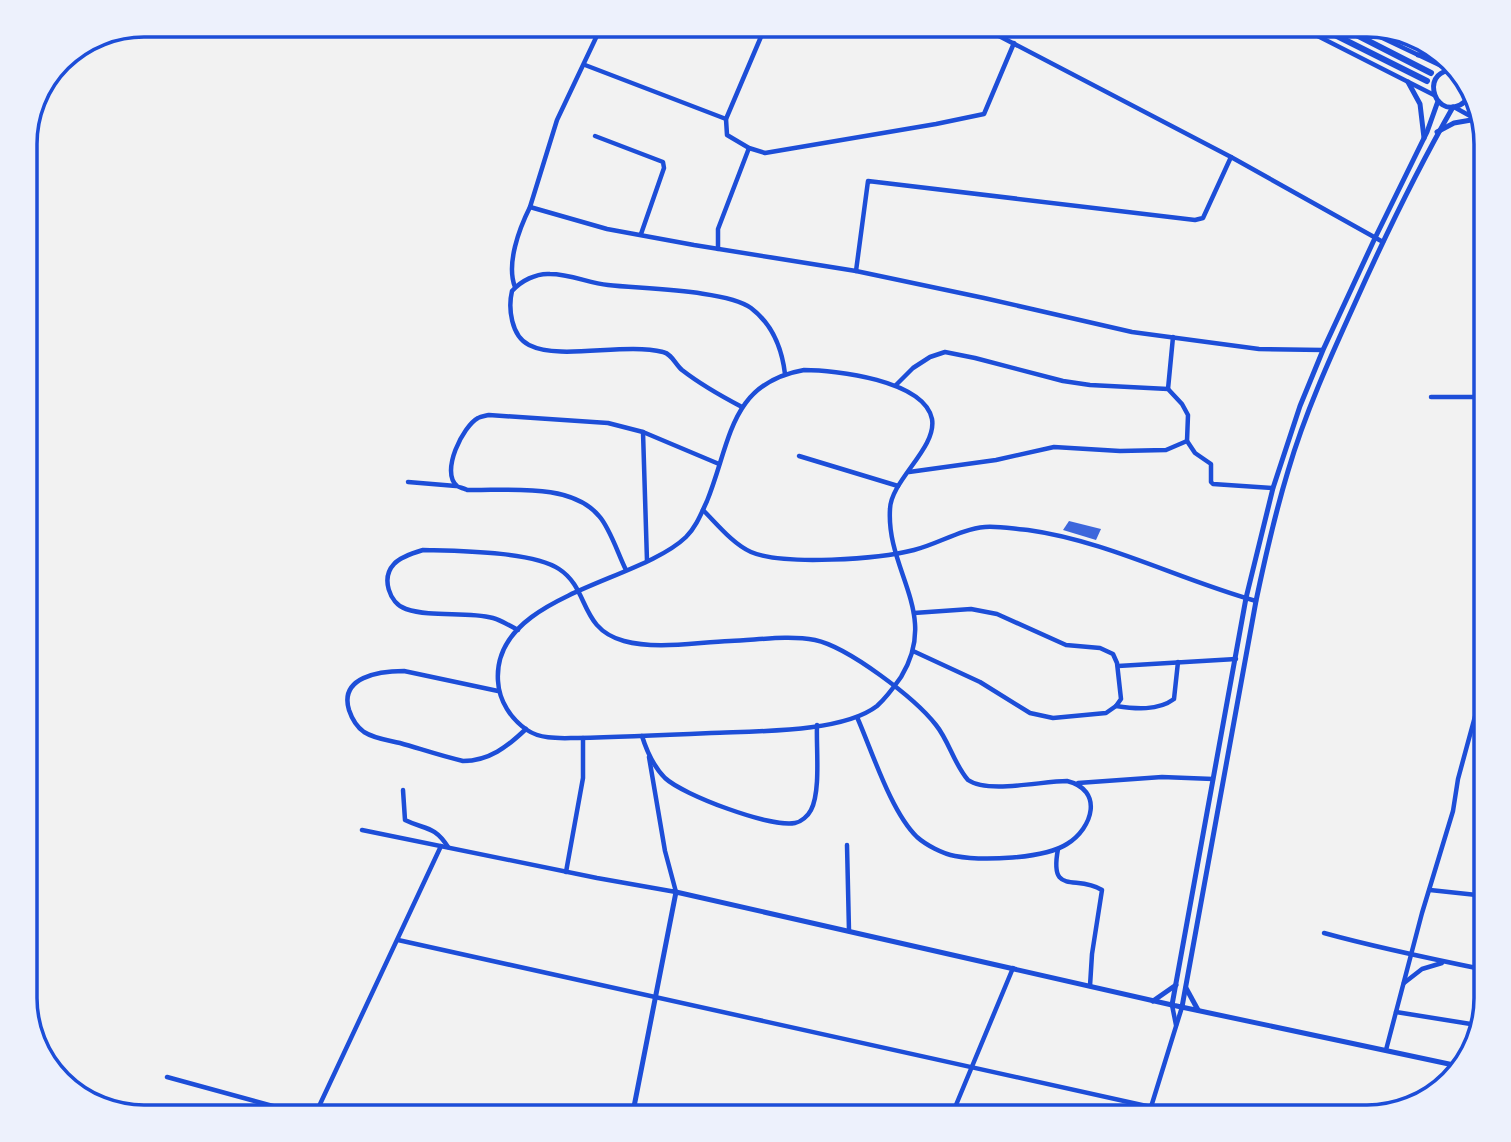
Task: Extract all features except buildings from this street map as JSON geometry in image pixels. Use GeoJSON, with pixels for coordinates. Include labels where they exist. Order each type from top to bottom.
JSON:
{"type":"FeatureCollection","features":[{"type":"Feature","properties":{"kind":"main road"},"geometry":{"type":"LineString","coordinates":[[1341,37],[1427,81]]}},
{"type":"Feature","properties":{"kind":"main road"},"geometry":{"type":"LineString","coordinates":[[1362,37],[1431,73]]}},
{"type":"Feature","properties":{"kind":"main road"},"geometry":{"type":"LineString","coordinates":[[1418,55],[1425,54]]}},
{"type":"Feature","properties":{"kind":"main road"},"geometry":{"type":"LineString","coordinates":[[1172,1005],[1246,598],[1273,488],[1300,405],[1375,238],[1424,138],[1436,98],[1433,86],[1437,77],[1447,73]]}},
{"type":"Feature","properties":{"kind":"main road"},"geometry":{"type":"LineString","coordinates":[[1408,82],[1420,104],[1424,138]]}},
{"type":"Feature","properties":{"kind":"main road"},"geometry":{"type":"LineString","coordinates":[[1436,98],[1453,107]]}},
{"type":"Feature","properties":{"kind":"main road"},"geometry":{"type":"LineString","coordinates":[[1182,1007],[1256,601],[1288,470],[1309,408],[1383,242],[1437,132],[1453,107],[1465,101]]}},
{"type":"Feature","properties":{"kind":"main road"},"geometry":{"type":"LineString","coordinates":[[1437,132],[1454,123],[1472,121]]}},
{"type":"Feature","properties":{"kind":"main road"},"geometry":{"type":"LineString","coordinates":[[1204,830],[1213,831]]}},
{"type":"Feature","properties":{"kind":"main road"},"geometry":{"type":"LineString","coordinates":[[634,1105],[676,892],[1153,1001],[1451,1064]]}},
{"type":"Feature","properties":{"kind":"main road"},"geometry":{"type":"LineString","coordinates":[[1153,1001],[1176,985]]}},
{"type":"Feature","properties":{"kind":"main road"},"geometry":{"type":"LineString","coordinates":[[1185,987],[1198,1010]]}},
{"type":"Feature","properties":{"kind":"street"},"geometry":{"type":"LineString","coordinates":[[515,288],[510,275],[523,219],[530,207],[557,120],[597,37]]}},
{"type":"Feature","properties":{"kind":"street"},"geometry":{"type":"LineString","coordinates":[[761,37],[726,119],[727,135],[749,148],[765,153],[984,114],[1014,43]]}},
{"type":"Feature","properties":{"kind":"street"},"geometry":{"type":"LineString","coordinates":[[1003,37],[1231,157],[1383,242]]}},
{"type":"Feature","properties":{"kind":"street"},"geometry":{"type":"LineString","coordinates":[[1321,37],[1436,98]]}},
{"type":"Feature","properties":{"kind":"street"},"geometry":{"type":"LineString","coordinates":[[1385,39],[1437,63]]}},
{"type":"Feature","properties":{"kind":"street"},"geometry":{"type":"LineString","coordinates":[[585,65],[726,119]]}},
{"type":"Feature","properties":{"kind":"street"},"geometry":{"type":"LineString","coordinates":[[1453,107],[1470,116]]}},
{"type":"Feature","properties":{"kind":"street"},"geometry":{"type":"LineString","coordinates":[[595,136],[663,162],[664,168],[642,234]]}},
{"type":"Feature","properties":{"kind":"street"},"geometry":{"type":"LineString","coordinates":[[718,249],[718,229],[749,148]]}},
{"type":"Feature","properties":{"kind":"street"},"geometry":{"type":"LineString","coordinates":[[856,271],[867,181],[1195,220],[1203,218],[1231,157]]}},
{"type":"Feature","properties":{"kind":"street"},"geometry":{"type":"LineString","coordinates":[[530,207],[607,229],[856,271],[1132,332],[1259,349],[1324,350]]}},
{"type":"Feature","properties":{"kind":"street"},"geometry":{"type":"LineString","coordinates":[[742,407],[682,370],[667,353],[645,349],[556,350],[529,345],[519,337],[512,320],[511,295],[515,288],[534,276],[548,274],[605,285],[696,293],[739,302],[751,308],[774,335],[783,357],[785,373]]}},
{"type":"Feature","properties":{"kind":"street"},"geometry":{"type":"LineString","coordinates":[[1168,389],[1173,337]]}},
{"type":"Feature","properties":{"kind":"street"},"geometry":{"type":"LineString","coordinates":[[896,385],[912,368],[945,352],[1063,381],[1168,389],[1188,415],[1187,441],[1195,453],[1209,460],[1209,478],[1213,484],[1273,488]]}},
{"type":"Feature","properties":{"kind":"street"},"geometry":{"type":"LineString","coordinates":[[823,370],[896,385],[923,404],[932,418],[923,449],[898,486],[890,505],[890,526],[916,625],[913,651],[907,667],[894,687],[877,706],[857,717],[817,725],[642,736],[547,738],[516,723],[498,691],[497,676],[507,644],[518,629],[527,619],[577,592],[647,561],[686,538],[703,510],[742,407],[769,380],[785,373],[823,370]]}},
{"type":"Feature","properties":{"kind":"street"},"geometry":{"type":"LineString","coordinates":[[1431,397],[1474,397]]}},
{"type":"Feature","properties":{"kind":"street"},"geometry":{"type":"LineString","coordinates":[[457,486],[452,479],[453,458],[477,418],[489,415],[608,423],[643,432],[719,464]]}},
{"type":"Feature","properties":{"kind":"street"},"geometry":{"type":"LineString","coordinates":[[643,432],[647,561]]}},
{"type":"Feature","properties":{"kind":"street"},"geometry":{"type":"LineString","coordinates":[[908,472],[996,460],[1054,447],[1120,451],[1167,450],[1187,441]]}},
{"type":"Feature","properties":{"kind":"street"},"geometry":{"type":"LineString","coordinates":[[799,456],[898,486]]}},
{"type":"Feature","properties":{"kind":"street"},"geometry":{"type":"LineString","coordinates":[[408,482],[457,486],[467,490],[540,491],[557,493],[579,501],[600,516],[626,570]]}},
{"type":"Feature","properties":{"kind":"street"},"geometry":{"type":"LineString","coordinates":[[703,510],[747,551],[775,558],[838,560],[897,554],[984,527],[1029,531],[1067,538],[1256,601]]}},
{"type":"Feature","properties":{"kind":"street"},"geometry":{"type":"LineString","coordinates":[[518,629],[494,618],[406,609],[393,600],[388,588],[388,574],[394,563],[423,550],[527,558],[560,569],[570,579],[593,622],[600,629],[624,641],[661,644],[802,639],[837,647],[894,687],[935,723],[963,775],[972,783],[995,786],[1067,780],[1078,783],[1162,777],[1213,779]]}},
{"type":"Feature","properties":{"kind":"street"},"geometry":{"type":"LineString","coordinates":[[913,651],[980,682],[1030,713],[1053,718],[1106,713],[1121,699],[1118,666],[1113,654],[1100,648],[1058,643],[997,614],[971,609],[914,613]]}},
{"type":"Feature","properties":{"kind":"street"},"geometry":{"type":"LineString","coordinates":[[1118,666],[1236,659]]}},
{"type":"Feature","properties":{"kind":"street"},"geometry":{"type":"LineString","coordinates":[[1116,706],[1141,708],[1163,706],[1171,702],[1174,699],[1178,662]]}},
{"type":"Feature","properties":{"kind":"street"},"geometry":{"type":"LineString","coordinates":[[498,691],[426,675],[389,671],[357,680],[349,690],[347,703],[351,718],[361,730],[374,737],[463,761],[475,761],[491,756],[508,747],[526,729]]}},
{"type":"Feature","properties":{"kind":"street"},"geometry":{"type":"LineString","coordinates":[[857,717],[908,827],[920,839],[955,856],[994,858],[1058,849],[1077,837],[1086,826],[1090,813],[1088,793],[1078,783]]}},
{"type":"Feature","properties":{"kind":"street"},"geometry":{"type":"LineString","coordinates":[[1386,1050],[1453,811],[1458,779],[1474,721]]}},
{"type":"Feature","properties":{"kind":"street"},"geometry":{"type":"LineString","coordinates":[[649,757],[666,779],[701,799],[722,808],[780,823],[794,823],[811,811],[815,797],[817,725]]}},
{"type":"Feature","properties":{"kind":"street"},"geometry":{"type":"LineString","coordinates":[[362,830],[676,892],[665,850],[649,757],[642,736]]}},
{"type":"Feature","properties":{"kind":"street"},"geometry":{"type":"LineString","coordinates":[[566,872],[583,778],[583,738]]}},
{"type":"Feature","properties":{"kind":"street"},"geometry":{"type":"LineString","coordinates":[[403,790],[405,820],[440,834],[448,848]]}},
{"type":"Feature","properties":{"kind":"street"},"geometry":{"type":"LineString","coordinates":[[847,845],[849,932]]}},
{"type":"Feature","properties":{"kind":"street"},"geometry":{"type":"LineString","coordinates":[[319,1105],[441,846]]}},
{"type":"Feature","properties":{"kind":"street"},"geometry":{"type":"LineString","coordinates":[[1058,849],[1055,866],[1057,875],[1063,880],[1102,890],[1090,986]]}},
{"type":"Feature","properties":{"kind":"street"},"geometry":{"type":"LineString","coordinates":[[1430,890],[1474,895]]}},
{"type":"Feature","properties":{"kind":"street"},"geometry":{"type":"LineString","coordinates":[[1324,933],[1379,949],[1412,953],[1474,968]]}},
{"type":"Feature","properties":{"kind":"street"},"geometry":{"type":"LineString","coordinates":[[398,940],[1142,1105]]}},
{"type":"Feature","properties":{"kind":"street"},"geometry":{"type":"LineString","coordinates":[[1404,984],[1422,969],[1445,962]]}},
{"type":"Feature","properties":{"kind":"street"},"geometry":{"type":"LineString","coordinates":[[957,1105],[1014,968]]}},
{"type":"Feature","properties":{"kind":"street"},"geometry":{"type":"LineString","coordinates":[[1172,1005],[1176,1026]]}},
{"type":"Feature","properties":{"kind":"street"},"geometry":{"type":"LineString","coordinates":[[1152,1105],[1182,1007]]}},
{"type":"Feature","properties":{"kind":"street"},"geometry":{"type":"LineString","coordinates":[[1396,1012],[1471,1024]]}},
{"type":"Feature","properties":{"kind":"street"},"geometry":{"type":"LineString","coordinates":[[167,1077],[267,1105]]}}]}
